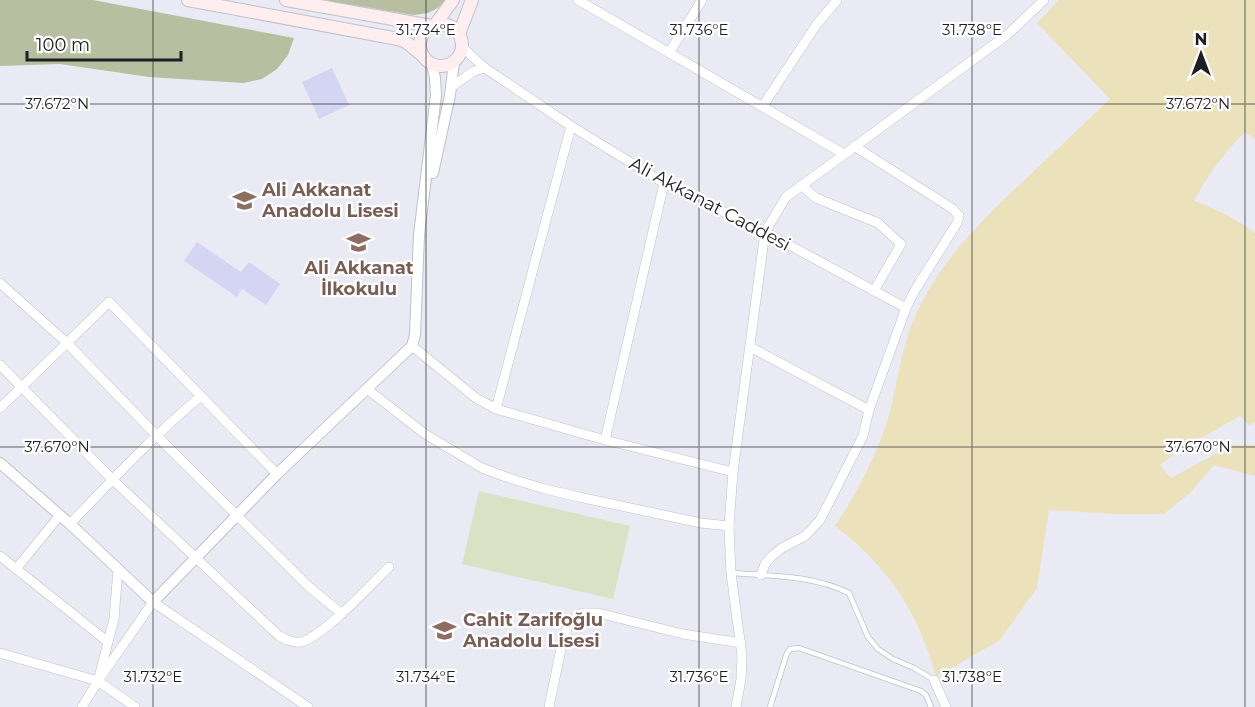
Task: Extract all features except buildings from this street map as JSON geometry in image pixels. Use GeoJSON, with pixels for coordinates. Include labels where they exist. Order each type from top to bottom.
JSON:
{"type":"FeatureCollection","features":[{"type":"Feature","properties":{"kind":"main road"},"geometry":{"type":"LineString","coordinates":[[188,0],[398,39],[406,42],[426,61],[438,66],[445,66],[459,57],[462,47],[459,34],[442,24],[433,26],[426,30],[421,39],[422,55]]}},
{"type":"Feature","properties":{"kind":"main road"},"geometry":{"type":"LineString","coordinates":[[286,0],[433,26]]}},
{"type":"Feature","properties":{"kind":"main road"},"geometry":{"type":"LineString","coordinates":[[433,26],[453,0]]}},
{"type":"Feature","properties":{"kind":"main road"},"geometry":{"type":"LineString","coordinates":[[459,34],[472,0]]}},
{"type":"Feature","properties":{"kind":"street"},"geometry":{"type":"LineString","coordinates":[[578,0],[844,154]]}},
{"type":"Feature","properties":{"kind":"street"},"geometry":{"type":"LineString","coordinates":[[669,53],[702,0]]}},
{"type":"Feature","properties":{"kind":"street"},"geometry":{"type":"LineString","coordinates":[[762,107],[816,24],[837,0]]}},
{"type":"Feature","properties":{"kind":"street"},"geometry":{"type":"LineString","coordinates":[[735,707],[741,679],[742,656],[731,573],[729,526],[733,472],[765,232],[786,197],[1007,34],[1044,0]]}},
{"type":"Feature","properties":{"kind":"street","name":"Ali Akkanat Caddesi"},"geometry":{"type":"LineString","coordinates":[[462,47],[485,68],[571,126],[664,183],[765,232],[906,308]]}},
{"type":"Feature","properties":{"kind":"street"},"geometry":{"type":"LineString","coordinates":[[420,235],[451,87],[454,62]]}},
{"type":"Feature","properties":{"kind":"street"},"geometry":{"type":"LineString","coordinates":[[82,707],[153,602],[277,474],[412,346],[415,335],[420,235],[436,95],[432,64]]}},
{"type":"Feature","properties":{"kind":"street"},"geometry":{"type":"LineString","coordinates":[[451,87],[474,71],[485,68]]}},
{"type":"Feature","properties":{"kind":"street"},"geometry":{"type":"LineString","coordinates":[[496,409],[571,126]]}},
{"type":"Feature","properties":{"kind":"street"},"geometry":{"type":"LineString","coordinates":[[761,575],[765,564],[772,556],[805,536],[820,520],[862,436],[869,410],[906,308],[957,224],[958,216],[953,208],[855,146]]}},
{"type":"Feature","properties":{"kind":"street"},"geometry":{"type":"LineString","coordinates":[[605,440],[664,183]]}},
{"type":"Feature","properties":{"kind":"street"},"geometry":{"type":"LineString","coordinates":[[801,185],[816,198],[878,223],[901,244],[874,291]]}},
{"type":"Feature","properties":{"kind":"street"},"geometry":{"type":"LineString","coordinates":[[0,284],[67,343],[308,586],[342,614]]}},
{"type":"Feature","properties":{"kind":"street"},"geometry":{"type":"LineString","coordinates":[[0,408],[109,302],[277,474]]}},
{"type":"Feature","properties":{"kind":"street"},"geometry":{"type":"LineString","coordinates":[[412,346],[476,398],[496,409],[605,440],[733,472]]}},
{"type":"Feature","properties":{"kind":"street"},"geometry":{"type":"LineString","coordinates":[[750,347],[869,410]]}},
{"type":"Feature","properties":{"kind":"street"},"geometry":{"type":"LineString","coordinates":[[0,365],[113,480],[286,640],[298,643],[309,640],[342,614],[389,567]]}},
{"type":"Feature","properties":{"kind":"street"},"geometry":{"type":"LineString","coordinates":[[367,389],[425,434],[482,468],[541,488],[579,497],[729,526]]}},
{"type":"Feature","properties":{"kind":"street"},"geometry":{"type":"LineString","coordinates":[[70,524],[157,436],[201,396]]}},
{"type":"Feature","properties":{"kind":"street"},"geometry":{"type":"LineString","coordinates":[[0,463],[70,524],[153,602],[308,707]]}},
{"type":"Feature","properties":{"kind":"street"},"geometry":{"type":"LineString","coordinates":[[16,568],[60,515]]}},
{"type":"Feature","properties":{"kind":"street"},"geometry":{"type":"LineString","coordinates":[[0,556],[108,642]]}},
{"type":"Feature","properties":{"kind":"street"},"geometry":{"type":"LineString","coordinates":[[98,681],[114,619],[118,569]]}},
{"type":"Feature","properties":{"kind":"street"},"geometry":{"type":"LineString","coordinates":[[549,707],[562,639],[570,621],[582,613],[598,613],[683,634],[741,643]]}},
{"type":"Feature","properties":{"kind":"street"},"geometry":{"type":"LineString","coordinates":[[0,652],[98,681],[135,707]]}},
{"type":"Feature","properties":{"kind":"street"},"geometry":{"type":"LineString","coordinates":[[934,680],[946,707]]}},
{"type":"Feature","properties":{"kind":"lane"},"geometry":{"type":"LineString","coordinates":[[731,573],[820,581],[849,593],[868,637],[878,649],[934,680]]}},
{"type":"Feature","properties":{"kind":"lane"},"geometry":{"type":"LineString","coordinates":[[770,707],[787,653],[790,649],[799,648],[921,691],[926,695],[932,707]]}},
{"type":"Feature","properties":{"kind":"green space"},"geometry":{"type":"Polygon","coordinates":[[[0,0],[93,0],[294,38],[288,55],[277,69],[262,79],[243,83],[149,77],[60,64],[0,66],[0,0]]]}},
{"type":"Feature","properties":{"kind":"green space"},"geometry":{"type":"Polygon","coordinates":[[[323,0],[447,0],[428,13],[413,15],[323,0]]]}},
{"type":"Feature","properties":{"kind":"green space"},"geometry":{"type":"Polygon","coordinates":[[[479,491],[630,526],[613,599],[462,564],[479,491]]]}},
{"type":"Feature","properties":{"kind":"sand"},"geometry":{"type":"Polygon","coordinates":[[[1059,0],[1255,0],[1255,140],[1245,132],[1217,165],[1194,201],[1226,215],[1255,233],[1255,422],[1249,425],[1240,416],[1180,450],[1160,465],[1171,478],[1232,445],[1255,445],[1255,476],[1214,465],[1191,492],[1164,514],[1049,510],[1037,588],[1000,640],[936,677],[920,632],[899,592],[871,557],[835,526],[859,486],[879,444],[889,415],[911,326],[939,273],[984,220],[1110,99],[1037,23],[1059,0]]]}},
{"type":"Feature","properties":{"kind":"place","name":"Ali Akkanat Anadolu Lisesi"},"geometry":{"type":"Point","coordinates":[244,200]}},
{"type":"Feature","properties":{"kind":"place","name":"Ali Akkanat İlkokulu"},"geometry":{"type":"Point","coordinates":[359,242]}},
{"type":"Feature","properties":{"kind":"place","name":"Cahit Zarifoğlu Anadolu Lisesi"},"geometry":{"type":"Point","coordinates":[445,630]}}]}
